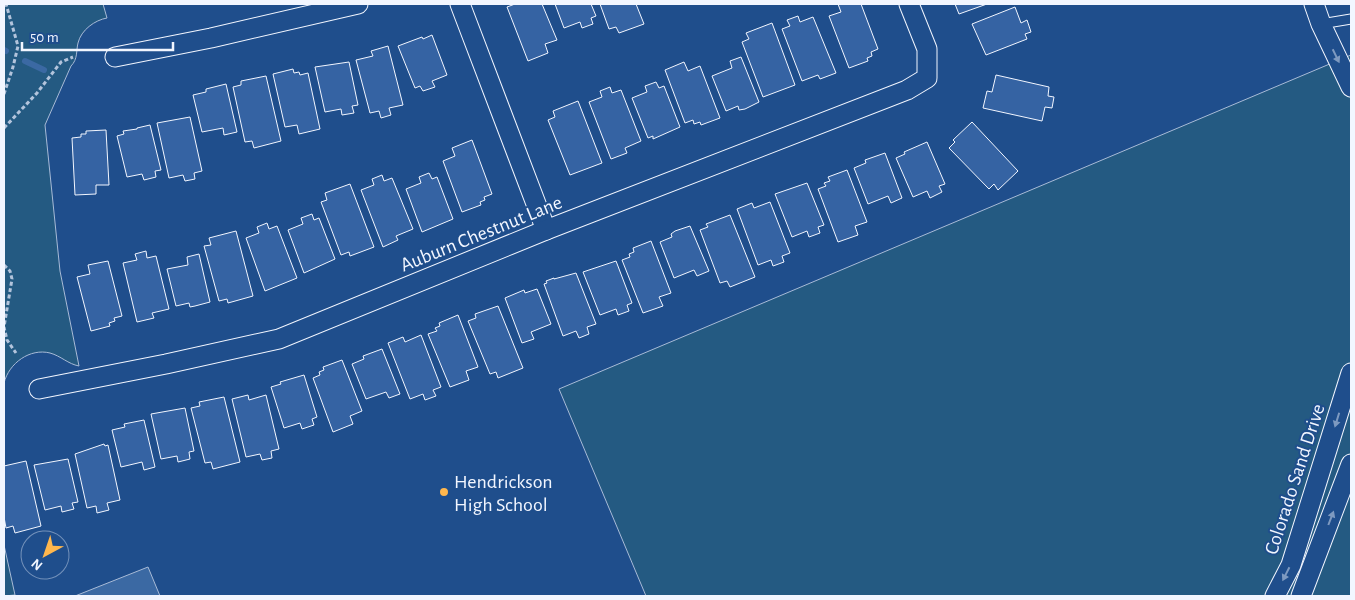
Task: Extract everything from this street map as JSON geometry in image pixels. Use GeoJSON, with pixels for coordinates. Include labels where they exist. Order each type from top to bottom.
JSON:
{"type":"FeatureCollection","features":[{"type":"Feature","properties":{"kind":"street"},"geometry":{"type":"LineString","coordinates":[[116,57],[211,38],[358,4]]}},
{"type":"Feature","properties":{"kind":"street"},"geometry":{"type":"LineString","coordinates":[[460,4],[546,230]]}},
{"type":"Feature","properties":{"kind":"street","name":"Auburn Chestnut Lane"},"geometry":{"type":"LineString","coordinates":[[39,389],[280,339],[546,230],[907,90],[928,78],[927,49],[909,4]]}},
{"type":"Feature","properties":{"kind":"street"},"geometry":{"type":"LineString","coordinates":[[1314,4],[1321,24],[1351,88]]}},
{"type":"Feature","properties":{"kind":"street","name":"Colorado Sand Drive"},"geometry":{"type":"LineString","coordinates":[[1275,596],[1291,565],[1351,373]]}},
{"type":"Feature","properties":{"kind":"street"},"geometry":{"type":"LineString","coordinates":[[1301,596],[1351,464]]}},
{"type":"Feature","properties":{"kind":"lane"},"geometry":{"type":"LineString","coordinates":[[1321,24],[1351,19]]}},
{"type":"Feature","properties":{"kind":"path"},"geometry":{"type":"LineString","coordinates":[[4,94],[18,46],[6,4]]}},
{"type":"Feature","properties":{"kind":"path"},"geometry":{"type":"LineString","coordinates":[[4,128],[37,93],[61,62],[73,57]]}},
{"type":"Feature","properties":{"kind":"path"},"geometry":{"type":"LineString","coordinates":[[4,265],[10,271],[12,279],[4,327],[8,340],[16,353]]}},
{"type":"Feature","properties":{"kind":"shaded area"},"geometry":{"type":"Polygon","coordinates":[[[4,4],[103,4],[107,18],[93,23],[82,34],[78,43],[75,61],[45,125],[60,271],[79,366],[50,353],[35,353],[15,363],[4,383],[4,4]]]}},
{"type":"Feature","properties":{"kind":"shaded area"},"geometry":{"type":"Polygon","coordinates":[[[1351,55],[1351,596],[646,596],[559,389],[1351,55]]]}},
{"type":"Feature","properties":{"kind":"shaded area"},"geometry":{"type":"Polygon","coordinates":[[[4,545],[15,595],[4,596],[4,545]]]}},
{"type":"Feature","properties":{"kind":"shaded area"},"geometry":{"type":"Polygon","coordinates":[[[148,567],[160,596],[75,596],[148,567]]]}},
{"type":"Feature","properties":{"kind":"building"},"geometry":{"type":"Polygon","coordinates":[[[515,4],[542,4],[557,40],[545,44],[548,53],[528,61],[507,7],[515,4]]]}},
{"type":"Feature","properties":{"kind":"building"},"geometry":{"type":"Polygon","coordinates":[[[555,4],[591,4],[596,16],[591,18],[593,24],[582,28],[580,22],[564,28],[555,4]]]}},
{"type":"Feature","properties":{"kind":"building"},"geometry":{"type":"Polygon","coordinates":[[[600,4],[636,4],[644,24],[619,33],[616,27],[609,29],[600,4]]]}},
{"type":"Feature","properties":{"kind":"building"},"geometry":{"type":"Polygon","coordinates":[[[838,4],[861,4],[878,49],[871,52],[872,56],[867,58],[868,61],[849,68],[829,16],[841,12],[838,4]]]}},
{"type":"Feature","properties":{"kind":"building"},"geometry":{"type":"Polygon","coordinates":[[[955,4],[987,4],[959,14],[955,4]]]}},
{"type":"Feature","properties":{"kind":"building"},"geometry":{"type":"Polygon","coordinates":[[[1015,7],[1021,23],[1027,20],[1031,32],[1025,34],[1027,39],[986,55],[972,24],[1015,7]]]}},
{"type":"Feature","properties":{"kind":"building"},"geometry":{"type":"Polygon","coordinates":[[[798,16],[800,22],[813,17],[836,73],[820,79],[818,75],[802,81],[782,29],[790,26],[787,20],[798,16]]]}},
{"type":"Feature","properties":{"kind":"building"},"geometry":{"type":"Polygon","coordinates":[[[772,23],[795,85],[763,97],[742,42],[749,39],[746,33],[772,23]]]}},
{"type":"Feature","properties":{"kind":"building"},"geometry":{"type":"Polygon","coordinates":[[[432,35],[447,75],[432,81],[435,87],[423,91],[420,86],[415,88],[398,46],[432,35]]]}},
{"type":"Feature","properties":{"kind":"building"},"geometry":{"type":"Polygon","coordinates":[[[388,46],[403,105],[389,108],[391,115],[381,118],[379,111],[370,113],[356,60],[373,56],[371,51],[388,46]]]}},
{"type":"Feature","properties":{"kind":"building"},"geometry":{"type":"Polygon","coordinates":[[[741,57],[759,102],[745,109],[739,110],[738,106],[726,111],[712,76],[732,68],[730,61],[741,57]]]}},
{"type":"Feature","properties":{"kind":"building"},"geometry":{"type":"Polygon","coordinates":[[[349,62],[358,105],[352,106],[354,113],[342,115],[341,109],[325,112],[315,67],[349,62]]]}},
{"type":"Feature","properties":{"kind":"building"},"geometry":{"type":"Polygon","coordinates":[[[684,62],[688,71],[700,66],[720,118],[701,125],[700,122],[694,124],[693,120],[685,123],[665,70],[684,62]]]}},
{"type":"Feature","properties":{"kind":"building"},"geometry":{"type":"Polygon","coordinates":[[[293,69],[294,73],[299,72],[300,75],[308,73],[320,129],[299,134],[297,125],[285,127],[273,74],[293,69]]]}},
{"type":"Feature","properties":{"kind":"building"},"geometry":{"type":"Polygon","coordinates":[[[996,75],[1049,87],[1048,96],[1054,97],[1052,108],[1045,107],[1042,121],[983,108],[987,91],[992,92],[996,75]]]}},
{"type":"Feature","properties":{"kind":"building"},"geometry":{"type":"Polygon","coordinates":[[[266,76],[281,141],[254,148],[252,141],[245,142],[233,87],[241,85],[241,81],[266,76]]]}},
{"type":"Feature","properties":{"kind":"building"},"geometry":{"type":"Polygon","coordinates":[[[656,82],[659,88],[664,86],[680,127],[653,139],[653,136],[648,138],[632,98],[647,92],[645,86],[656,82]]]}},
{"type":"Feature","properties":{"kind":"building"},"geometry":{"type":"Polygon","coordinates":[[[226,84],[237,132],[224,135],[223,128],[202,132],[193,95],[206,92],[206,89],[226,84]]]}},
{"type":"Feature","properties":{"kind":"building"},"geometry":{"type":"Polygon","coordinates":[[[610,87],[612,93],[621,90],[641,141],[625,148],[627,153],[611,159],[589,102],[602,97],[600,91],[610,87]]]}},
{"type":"Feature","properties":{"kind":"building"},"geometry":{"type":"Polygon","coordinates":[[[578,101],[602,163],[570,175],[548,120],[555,117],[553,111],[578,101]]]}},
{"type":"Feature","properties":{"kind":"building"},"geometry":{"type":"Polygon","coordinates":[[[190,117],[202,171],[194,173],[195,179],[185,181],[183,175],[169,178],[157,123],[190,117]]]}},
{"type":"Feature","properties":{"kind":"building"},"geometry":{"type":"Polygon","coordinates":[[[972,122],[1018,171],[998,190],[994,184],[989,189],[949,148],[955,142],[953,140],[972,122]]]}},
{"type":"Feature","properties":{"kind":"building"},"geometry":{"type":"Polygon","coordinates":[[[150,125],[161,170],[155,171],[156,177],[144,180],[142,174],[127,177],[117,136],[124,134],[123,131],[150,125]]]}},
{"type":"Feature","properties":{"kind":"building"},"geometry":{"type":"Polygon","coordinates":[[[106,130],[109,185],[96,185],[96,194],[75,195],[72,138],[81,137],[81,134],[86,134],[86,131],[106,130]]]}},
{"type":"Feature","properties":{"kind":"building"},"geometry":{"type":"Polygon","coordinates":[[[472,140],[492,194],[484,197],[485,200],[480,202],[481,205],[462,212],[443,161],[455,156],[452,148],[472,140]]]}},
{"type":"Feature","properties":{"kind":"building"},"geometry":{"type":"Polygon","coordinates":[[[927,142],[945,184],[939,186],[942,192],[930,198],[927,191],[913,197],[896,158],[905,154],[904,152],[927,142]]]}},
{"type":"Feature","properties":{"kind":"building"},"geometry":{"type":"Polygon","coordinates":[[[885,153],[902,198],[891,203],[888,196],[868,204],[854,168],[866,163],[865,160],[885,153]]]}},
{"type":"Feature","properties":{"kind":"building"},"geometry":{"type":"Polygon","coordinates":[[[847,170],[867,222],[855,226],[858,235],[838,242],[818,189],[826,186],[824,183],[830,181],[828,177],[847,170]]]}},
{"type":"Feature","properties":{"kind":"building"},"geometry":{"type":"Polygon","coordinates":[[[429,173],[432,179],[437,177],[453,219],[422,232],[406,189],[421,183],[419,177],[429,173]]]}},
{"type":"Feature","properties":{"kind":"building"},"geometry":{"type":"Polygon","coordinates":[[[382,175],[384,181],[392,178],[413,229],[396,236],[398,240],[383,247],[361,190],[374,185],[372,179],[382,175]]]}},
{"type":"Feature","properties":{"kind":"building"},"geometry":{"type":"Polygon","coordinates":[[[807,183],[824,225],[818,227],[820,233],[809,237],[807,231],[792,237],[775,194],[807,183]]]}},
{"type":"Feature","properties":{"kind":"building"},"geometry":{"type":"Polygon","coordinates":[[[350,184],[374,247],[350,256],[349,252],[341,255],[321,202],[327,200],[325,193],[350,184]]]}},
{"type":"Feature","properties":{"kind":"building"},"geometry":{"type":"Polygon","coordinates":[[[770,202],[790,253],[782,256],[784,262],[773,266],[771,260],[758,265],[737,209],[752,203],[754,208],[770,202]]]}},
{"type":"Feature","properties":{"kind":"building"},"geometry":{"type":"Polygon","coordinates":[[[312,214],[314,220],[319,218],[335,259],[304,273],[288,230],[303,224],[301,218],[312,214]]]}},
{"type":"Feature","properties":{"kind":"building"},"geometry":{"type":"Polygon","coordinates":[[[730,215],[755,277],[730,287],[727,281],[720,283],[700,230],[708,227],[706,224],[730,215]]]}},
{"type":"Feature","properties":{"kind":"building"},"geometry":{"type":"Polygon","coordinates":[[[267,223],[269,229],[277,226],[297,278],[265,291],[246,238],[259,233],[257,227],[267,223]]]}},
{"type":"Feature","properties":{"kind":"building"},"geometry":{"type":"Polygon","coordinates":[[[690,226],[709,271],[697,276],[694,270],[674,278],[660,242],[672,237],[671,234],[675,231],[690,226]]]}},
{"type":"Feature","properties":{"kind":"building"},"geometry":{"type":"Polygon","coordinates":[[[236,231],[253,296],[228,303],[227,299],[219,301],[204,246],[211,245],[209,238],[236,231]]]}},
{"type":"Feature","properties":{"kind":"building"},"geometry":{"type":"Polygon","coordinates":[[[651,241],[671,293],[659,297],[663,306],[643,313],[622,260],[630,257],[629,254],[634,252],[633,248],[651,241]]]}},
{"type":"Feature","properties":{"kind":"building"},"geometry":{"type":"Polygon","coordinates":[[[146,251],[147,258],[156,256],[169,309],[152,313],[154,318],[137,322],[123,263],[137,260],[135,254],[146,251]]]}},
{"type":"Feature","properties":{"kind":"building"},"geometry":{"type":"Polygon","coordinates":[[[199,254],[210,302],[190,307],[189,303],[176,306],[167,269],[188,265],[187,257],[199,254]]]}},
{"type":"Feature","properties":{"kind":"building"},"geometry":{"type":"Polygon","coordinates":[[[108,261],[122,316],[114,318],[115,321],[109,323],[110,326],[91,331],[77,277],[90,274],[88,265],[108,261]]]}},
{"type":"Feature","properties":{"kind":"building"},"geometry":{"type":"Polygon","coordinates":[[[616,261],[632,303],[627,305],[629,311],[618,315],[616,309],[600,315],[583,272],[616,261]]]}},
{"type":"Feature","properties":{"kind":"building"},"geometry":{"type":"Polygon","coordinates":[[[576,273],[596,324],[587,327],[589,334],[579,338],[576,331],[563,336],[544,284],[547,283],[546,281],[554,278],[576,273]]]}},
{"type":"Feature","properties":{"kind":"building"},"geometry":{"type":"Polygon","coordinates":[[[537,289],[551,324],[531,332],[534,339],[522,343],[505,298],[524,290],[525,293],[537,289]]]}},
{"type":"Feature","properties":{"kind":"building"},"geometry":{"type":"Polygon","coordinates":[[[498,306],[523,368],[498,378],[496,372],[490,374],[468,321],[476,318],[475,314],[498,306]]]}},
{"type":"Feature","properties":{"kind":"building"},"geometry":{"type":"Polygon","coordinates":[[[458,315],[478,367],[466,371],[469,380],[450,387],[428,334],[437,331],[435,328],[440,326],[439,323],[458,315]]]}},
{"type":"Feature","properties":{"kind":"building"},"geometry":{"type":"Polygon","coordinates":[[[421,335],[441,387],[433,390],[436,396],[425,400],[423,394],[410,399],[388,343],[403,337],[405,342],[421,335]]]}},
{"type":"Feature","properties":{"kind":"building"},"geometry":{"type":"Polygon","coordinates":[[[382,349],[400,394],[389,398],[386,392],[366,399],[352,364],[364,359],[363,356],[382,349]]]}},
{"type":"Feature","properties":{"kind":"building"},"geometry":{"type":"Polygon","coordinates":[[[342,360],[362,411],[350,416],[353,424],[333,432],[313,378],[320,375],[319,372],[324,370],[323,367],[342,360]]]}},
{"type":"Feature","properties":{"kind":"building"},"geometry":{"type":"Polygon","coordinates":[[[304,375],[317,417],[312,419],[314,425],[302,429],[300,423],[284,428],[271,387],[281,384],[280,382],[304,375]]]}},
{"type":"Feature","properties":{"kind":"building"},"geometry":{"type":"Polygon","coordinates":[[[248,395],[249,400],[266,395],[279,449],[271,451],[272,458],[262,460],[260,454],[246,457],[232,399],[248,395]]]}},
{"type":"Feature","properties":{"kind":"building"},"geometry":{"type":"Polygon","coordinates":[[[224,397],[240,462],[213,469],[211,462],[205,463],[191,408],[200,406],[199,402],[224,397]]]}},
{"type":"Feature","properties":{"kind":"building"},"geometry":{"type":"Polygon","coordinates":[[[185,408],[194,451],[189,452],[190,459],[178,462],[177,456],[161,459],[151,414],[185,408]]]}},
{"type":"Feature","properties":{"kind":"building"},"geometry":{"type":"Polygon","coordinates":[[[144,420],[155,467],[144,470],[142,462],[121,467],[112,430],[125,427],[124,424],[144,420]]]}},
{"type":"Feature","properties":{"kind":"building"},"geometry":{"type":"Polygon","coordinates":[[[104,444],[105,446],[108,445],[120,500],[107,503],[109,510],[97,513],[96,506],[87,508],[75,454],[104,444]]]}},
{"type":"Feature","properties":{"kind":"building"},"geometry":{"type":"Polygon","coordinates":[[[68,459],[78,502],[72,503],[74,509],[62,512],[61,506],[45,510],[34,465],[68,459]]]}},
{"type":"Feature","properties":{"kind":"building"},"geometry":{"type":"Polygon","coordinates":[[[26,461],[41,526],[20,530],[15,533],[13,526],[6,528],[4,517],[4,466],[26,461]]]}},
{"type":"Feature","properties":{"kind":"waterway"},"geometry":{"type":"LineString","coordinates":[[25,61],[44,70]]}},
{"type":"Feature","properties":{"kind":"place","name":"Hendrickson High School"},"geometry":{"type":"Point","coordinates":[444,492]}}]}
